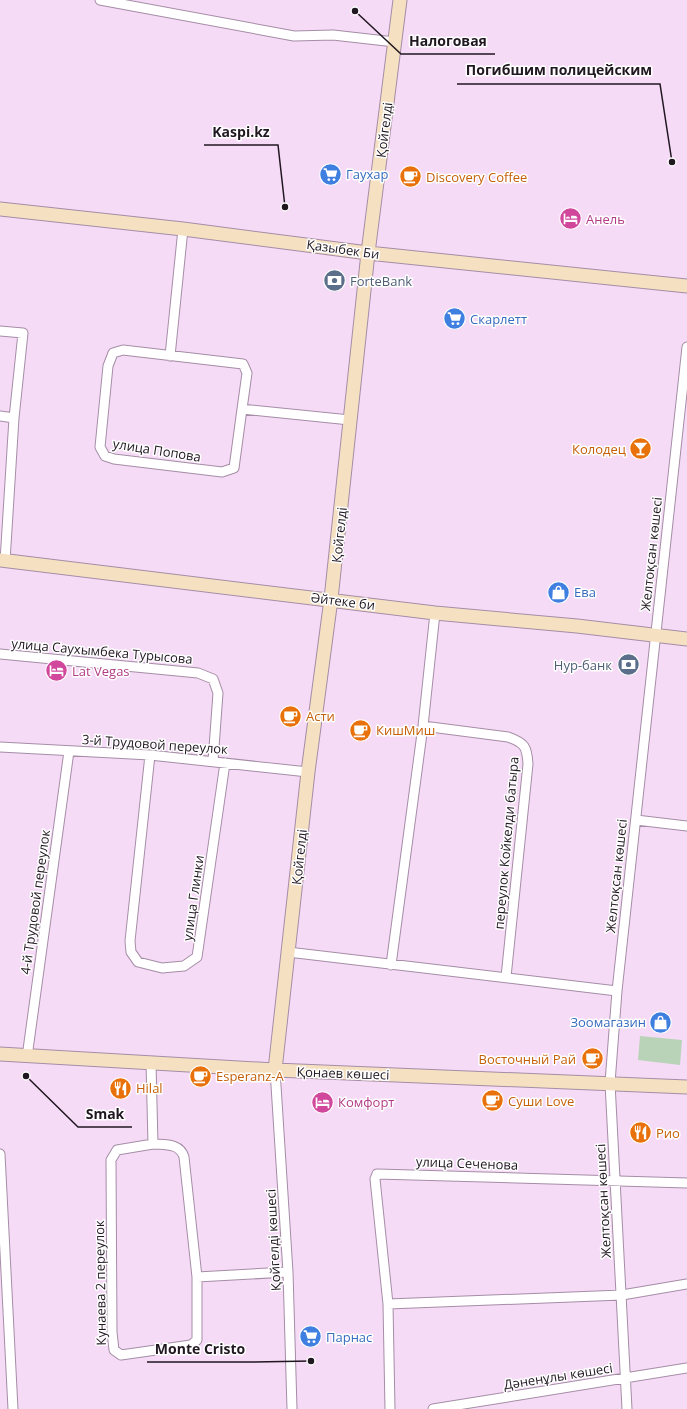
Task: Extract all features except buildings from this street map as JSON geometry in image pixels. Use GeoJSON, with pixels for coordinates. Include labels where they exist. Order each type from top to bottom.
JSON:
{"type":"FeatureCollection","features":[{"type":"Feature","properties":{"kind":"street"},"geometry":{"type":"LineString","coordinates":[[100,0],[294,36],[333,35],[395,42]]}},
{"type":"Feature","properties":{"kind":"street","name":"Қойгелді"},"geometry":{"type":"LineString","coordinates":[[274,1070],[308,772],[331,599],[368,253],[400,0]]}},
{"type":"Feature","properties":{"kind":"street","name":"Қазыбек Би"},"geometry":{"type":"LineString","coordinates":[[0,209],[183,229],[368,253],[687,286]]}},
{"type":"Feature","properties":{"kind":"street"},"geometry":{"type":"LineString","coordinates":[[170,356],[183,229]]}},
{"type":"Feature","properties":{"kind":"street"},"geometry":{"type":"LineString","coordinates":[[0,331],[23,333],[14,418],[3,560]]}},
{"type":"Feature","properties":{"kind":"street","name":"Желтоқсан көшесі"},"geometry":{"type":"LineString","coordinates":[[627,1409],[610,1084],[617,991],[687,348]]}},
{"type":"Feature","properties":{"kind":"street","name":"улица Попова"},"geometry":{"type":"LineString","coordinates":[[123,350],[243,364],[247,372],[242,409],[234,468],[222,472],[114,459],[105,456],[100,447],[108,366],[113,353],[123,350]]}},
{"type":"Feature","properties":{"kind":"street"},"geometry":{"type":"LineString","coordinates":[[242,409],[350,420]]}},
{"type":"Feature","properties":{"kind":"street"},"geometry":{"type":"LineString","coordinates":[[0,416],[14,418]]}},
{"type":"Feature","properties":{"kind":"street","name":"Әйтеке би"},"geometry":{"type":"LineString","coordinates":[[3,560],[435,612],[687,639]]}},
{"type":"Feature","properties":{"kind":"street"},"geometry":{"type":"LineString","coordinates":[[391,965],[422,726],[435,612]]}},
{"type":"Feature","properties":{"kind":"street","name":"улица Саухымбека Турысова"},"geometry":{"type":"LineString","coordinates":[[0,654],[198,673],[213,678],[218,693],[212,761]]}},
{"type":"Feature","properties":{"kind":"street","name":"переулок Койкелди батыра"},"geometry":{"type":"LineString","coordinates":[[422,726],[508,738],[519,741],[527,750],[528,764],[506,977]]}},
{"type":"Feature","properties":{"kind":"street","name":"3-й Трудовой переулок"},"geometry":{"type":"LineString","coordinates":[[0,747],[150,755],[308,772]]}},
{"type":"Feature","properties":{"kind":"street","name":"4-й Трудовой переулок"},"geometry":{"type":"LineString","coordinates":[[26,1057],[69,751]]}},
{"type":"Feature","properties":{"kind":"street","name":"улица Глинки"},"geometry":{"type":"LineString","coordinates":[[150,755],[130,941],[131,952],[138,962],[162,968],[184,966],[198,957],[225,763]]}},
{"type":"Feature","properties":{"kind":"street"},"geometry":{"type":"LineString","coordinates":[[636,820],[687,826]]}},
{"type":"Feature","properties":{"kind":"street"},"geometry":{"type":"LineString","coordinates":[[288,952],[617,991]]}},
{"type":"Feature","properties":{"kind":"street","name":"Қонаев көшесі"},"geometry":{"type":"LineString","coordinates":[[0,1054],[26,1057],[274,1070],[687,1087]]}},
{"type":"Feature","properties":{"kind":"street"},"geometry":{"type":"LineString","coordinates":[[151,1063],[153,1144]]}},
{"type":"Feature","properties":{"kind":"street","name":"Қойгелді көшесі"},"geometry":{"type":"LineString","coordinates":[[274,1070],[288,1272],[292,1409]]}},
{"type":"Feature","properties":{"kind":"street","name":"Кунаева 2 переулок"},"geometry":{"type":"LineString","coordinates":[[153,1144],[177,1146],[182,1151],[189,1192],[197,1277],[197,1340],[195,1343],[191,1345],[121,1355],[116,1353],[112,1332],[111,1160],[117,1150],[153,1144]]}},
{"type":"Feature","properties":{"kind":"street"},"geometry":{"type":"LineString","coordinates":[[0,1154],[4,1317],[13,1409]]}},
{"type":"Feature","properties":{"kind":"street","name":"улица Сеченова"},"geometry":{"type":"LineString","coordinates":[[390,1409],[388,1304],[375,1179],[376,1174],[687,1183]]}},
{"type":"Feature","properties":{"kind":"street"},"geometry":{"type":"LineString","coordinates":[[197,1277],[288,1272]]}},
{"type":"Feature","properties":{"kind":"street"},"geometry":{"type":"LineString","coordinates":[[388,1304],[622,1295],[687,1284]]}},
{"type":"Feature","properties":{"kind":"street","name":"Дәненұлы көшесі"},"geometry":{"type":"LineString","coordinates":[[433,1409],[687,1368]]}},
{"type":"Feature","properties":{"kind":"green space"},"geometry":{"type":"Polygon","coordinates":[[[640,1036],[682,1040],[680,1065],[638,1060],[640,1036]]]}},
{"type":"Feature","properties":{"kind":"place","name":"Налоговая"},"geometry":{"type":"Point","coordinates":[355,11]}},
{"type":"Feature","properties":{"kind":"place","name":"Погибшим полицейским"},"geometry":{"type":"Point","coordinates":[672,162]}},
{"type":"Feature","properties":{"kind":"place","name":"Гаухар"},"geometry":{"type":"Point","coordinates":[331,174]}},
{"type":"Feature","properties":{"kind":"place","name":"Discovery Coffee"},"geometry":{"type":"Point","coordinates":[411,177]}},
{"type":"Feature","properties":{"kind":"place","name":"Kaspi.kz"},"geometry":{"type":"Point","coordinates":[285,207]}},
{"type":"Feature","properties":{"kind":"place","name":"Анель"},"geometry":{"type":"Point","coordinates":[570,219]}},
{"type":"Feature","properties":{"kind":"place","name":"ForteBank"},"geometry":{"type":"Point","coordinates":[335,281]}},
{"type":"Feature","properties":{"kind":"place","name":"Скарлетт"},"geometry":{"type":"Point","coordinates":[455,319]}},
{"type":"Feature","properties":{"kind":"place","name":"Колодец"},"geometry":{"type":"Point","coordinates":[641,449]}},
{"type":"Feature","properties":{"kind":"place","name":"Ева"},"geometry":{"type":"Point","coordinates":[559,592]}},
{"type":"Feature","properties":{"kind":"place","name":"Нур-банк"},"geometry":{"type":"Point","coordinates":[628,665]}},
{"type":"Feature","properties":{"kind":"place","name":"Lat Vegas"},"geometry":{"type":"Point","coordinates":[57,671]}},
{"type":"Feature","properties":{"kind":"place","name":"Асти"},"geometry":{"type":"Point","coordinates":[290,716]}},
{"type":"Feature","properties":{"kind":"place","name":"КишМиш"},"geometry":{"type":"Point","coordinates":[361,730]}},
{"type":"Feature","properties":{"kind":"place","name":"Зоомагазин"},"geometry":{"type":"Point","coordinates":[661,1022]}},
{"type":"Feature","properties":{"kind":"place","name":"Восточный Рай"},"geometry":{"type":"Point","coordinates":[592,1059]}},
{"type":"Feature","properties":{"kind":"place","name":"Smak"},"geometry":{"type":"Point","coordinates":[26,1076]}},
{"type":"Feature","properties":{"kind":"place","name":"Esperanz-A"},"geometry":{"type":"Point","coordinates":[200,1076]}},
{"type":"Feature","properties":{"kind":"place","name":"Hilal"},"geometry":{"type":"Point","coordinates":[120,1088]}},
{"type":"Feature","properties":{"kind":"place","name":"Суши Love"},"geometry":{"type":"Point","coordinates":[493,1101]}},
{"type":"Feature","properties":{"kind":"place","name":"Комфорт"},"geometry":{"type":"Point","coordinates":[322,1102]}},
{"type":"Feature","properties":{"kind":"place","name":"Рио"},"geometry":{"type":"Point","coordinates":[640,1133]}},
{"type":"Feature","properties":{"kind":"place","name":"Парнас"},"geometry":{"type":"Point","coordinates":[310,1337]}},
{"type":"Feature","properties":{"kind":"place","name":"Monte Cristo"},"geometry":{"type":"Point","coordinates":[311,1361]}}]}
